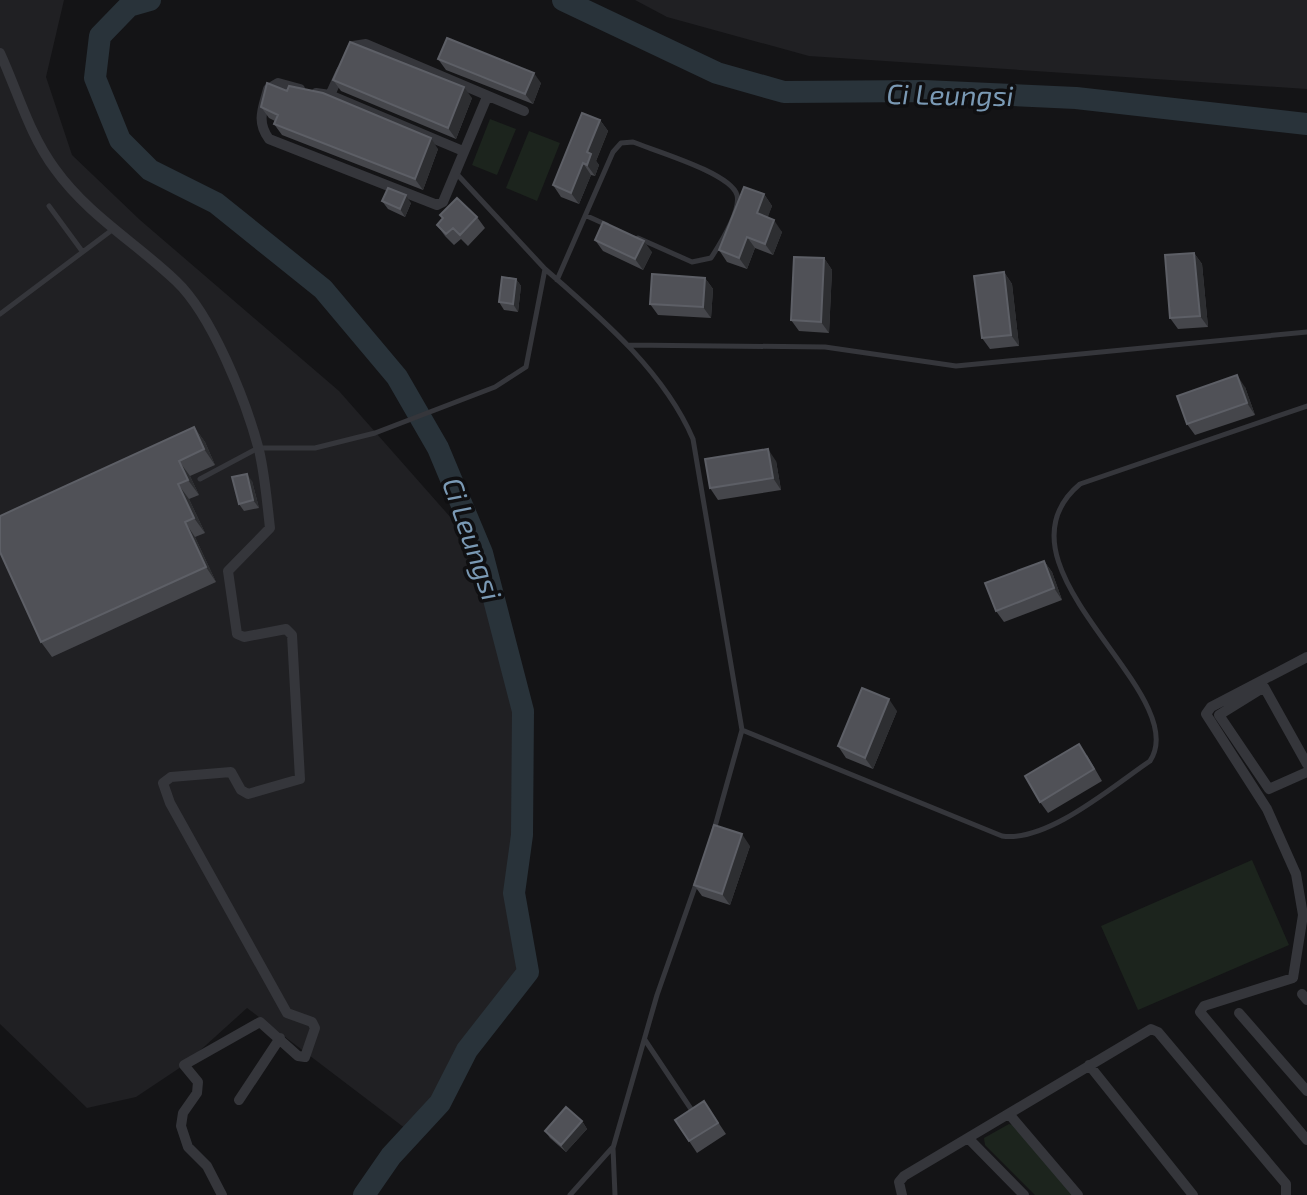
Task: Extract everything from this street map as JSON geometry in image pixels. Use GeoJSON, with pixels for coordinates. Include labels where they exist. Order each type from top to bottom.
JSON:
{"type":"FeatureCollection","features":[{"type":"Feature","properties":{"kind":"street"},"geometry":{"type":"LineString","coordinates":[[330,95],[353,46],[361,43],[524,111]]}},
{"type":"Feature","properties":{"kind":"street"},"geometry":{"type":"LineString","coordinates":[[0,53],[46,156],[75,194],[112,230],[176,281],[196,305],[228,369],[258,448],[270,528],[230,566],[227,576],[235,632],[239,636],[286,629],[292,635],[300,779],[248,794],[229,772],[171,777],[163,787],[287,1013],[315,1025],[305,1057],[258,1022],[184,1065],[198,1082],[197,1093],[181,1120],[183,1138],[213,1175],[222,1195]]}},
{"type":"Feature","properties":{"kind":"street"},"geometry":{"type":"LineString","coordinates":[[463,151],[330,95],[272,84],[260,119],[261,129],[269,139],[437,205],[443,202],[487,97]]}},
{"type":"Feature","properties":{"kind":"street"},"geometry":{"type":"LineString","coordinates":[[1307,657],[1211,707],[1206,714],[1276,828],[1296,874],[1303,915],[1293,978],[1204,1006],[1200,1012],[1307,1140]]}},
{"type":"Feature","properties":{"kind":"street"},"geometry":{"type":"LineString","coordinates":[[1307,665],[1219,715],[1269,789],[1307,772]]}},
{"type":"Feature","properties":{"kind":"street"},"geometry":{"type":"LineString","coordinates":[[1264,687],[1307,764]]}},
{"type":"Feature","properties":{"kind":"street"},"geometry":{"type":"LineString","coordinates":[[1239,1013],[1307,1091]]}},
{"type":"Feature","properties":{"kind":"street"},"geometry":{"type":"LineString","coordinates":[[902,1195],[899,1182],[904,1176],[1145,1030],[1158,1032],[1286,1184],[1286,1195]]}},
{"type":"Feature","properties":{"kind":"street"},"geometry":{"type":"LineString","coordinates":[[239,1100],[280,1038]]}},
{"type":"Feature","properties":{"kind":"street"},"geometry":{"type":"LineString","coordinates":[[1089,1065],[1193,1195]]}},
{"type":"Feature","properties":{"kind":"street"},"geometry":{"type":"LineString","coordinates":[[1009,1114],[1078,1195]]}},
{"type":"Feature","properties":{"kind":"street"},"geometry":{"type":"LineString","coordinates":[[968,1138],[1024,1195]]}},
{"type":"Feature","properties":{"kind":"lane"},"geometry":{"type":"LineString","coordinates":[[557,280],[613,152],[627,141],[724,178],[735,190],[737,204],[716,251],[702,262],[692,262],[626,233]]}},
{"type":"Feature","properties":{"kind":"lane"},"geometry":{"type":"LineString","coordinates":[[454,172],[545,269],[627,345],[681,412],[693,439],[742,730],[713,833]]}},
{"type":"Feature","properties":{"kind":"lane"},"geometry":{"type":"LineString","coordinates":[[49,206],[82,251]]}},
{"type":"Feature","properties":{"kind":"lane"},"geometry":{"type":"LineString","coordinates":[[587,216],[613,227]]}},
{"type":"Feature","properties":{"kind":"lane"},"geometry":{"type":"LineString","coordinates":[[0,314],[112,230]]}},
{"type":"Feature","properties":{"kind":"lane"},"geometry":{"type":"LineString","coordinates":[[200,479],[258,448],[315,448],[375,433],[495,387],[521,373],[530,359],[545,269]]}},
{"type":"Feature","properties":{"kind":"lane"},"geometry":{"type":"LineString","coordinates":[[627,345],[825,347],[956,366],[1307,332]]}},
{"type":"Feature","properties":{"kind":"lane"},"geometry":{"type":"LineString","coordinates":[[742,730],[1002,836],[1024,837],[1062,819],[1150,761],[1156,747],[1149,704],[1086,619],[1056,550],[1055,526],[1064,501],[1080,484],[1307,406]]}},
{"type":"Feature","properties":{"kind":"lane"},"geometry":{"type":"LineString","coordinates":[[615,1195],[613,1148],[644,1039],[701,870]]}},
{"type":"Feature","properties":{"kind":"lane"},"geometry":{"type":"LineString","coordinates":[[644,1039],[691,1109]]}},
{"type":"Feature","properties":{"kind":"lane"},"geometry":{"type":"LineString","coordinates":[[570,1195],[613,1148]]}},
{"type":"Feature","properties":{"kind":"shaded area"},"geometry":{"type":"Polygon","coordinates":[[[0,0],[64,0],[46,77],[72,155],[140,220],[339,391],[482,553],[523,711],[522,804],[514,893],[528,972],[467,1050],[440,1103],[414,1135],[247,1008],[184,1065],[136,1097],[87,1108],[0,1024],[0,0]]]}},
{"type":"Feature","properties":{"kind":"shaded area"},"geometry":{"type":"Polygon","coordinates":[[[635,0],[1307,0],[1307,89],[809,56],[667,17],[635,0]]]}},
{"type":"Feature","properties":{"kind":"shaded area"},"geometry":{"type":"Polygon","coordinates":[[[490,119],[516,129],[497,175],[472,165],[490,119]]]}},
{"type":"Feature","properties":{"kind":"shaded area"},"geometry":{"type":"Polygon","coordinates":[[[529,131],[560,143],[537,201],[506,188],[529,131]]]}},
{"type":"Feature","properties":{"kind":"shaded area"},"geometry":{"type":"Polygon","coordinates":[[[1252,860],[1289,945],[1138,1010],[1101,926],[1252,860]]]}},
{"type":"Feature","properties":{"kind":"shaded area"},"geometry":{"type":"Polygon","coordinates":[[[1009,1124],[1015,1126],[1076,1195],[1035,1195],[985,1145],[984,1138],[1009,1124]]]}},
{"type":"Feature","properties":{"kind":"building"},"geometry":{"type":"Polygon","coordinates":[[[447,38],[534,73],[525,94],[438,59],[447,38]]]}},
{"type":"Feature","properties":{"kind":"building"},"geometry":{"type":"Polygon","coordinates":[[[350,42],[464,87],[448,128],[333,80],[350,42]]]}},
{"type":"Feature","properties":{"kind":"building"},"geometry":{"type":"Polygon","coordinates":[[[267,83],[287,91],[289,86],[323,93],[431,138],[415,179],[274,124],[278,115],[261,107],[267,83]]]}},
{"type":"Feature","properties":{"kind":"building"},"geometry":{"type":"Polygon","coordinates":[[[582,113],[600,120],[587,152],[591,154],[587,165],[583,163],[571,193],[553,185],[582,113]]]}},
{"type":"Feature","properties":{"kind":"building"},"geometry":{"type":"Polygon","coordinates":[[[744,187],[764,194],[757,213],[774,220],[765,244],[747,237],[739,258],[719,250],[744,187]]]}},
{"type":"Feature","properties":{"kind":"building"},"geometry":{"type":"Polygon","coordinates":[[[388,188],[406,195],[400,209],[382,201],[388,188]]]}},
{"type":"Feature","properties":{"kind":"building"},"geometry":{"type":"Polygon","coordinates":[[[457,198],[477,217],[460,235],[453,228],[446,234],[437,225],[443,218],[440,215],[457,198]]]}},
{"type":"Feature","properties":{"kind":"building"},"geometry":{"type":"Polygon","coordinates":[[[603,222],[644,241],[635,259],[595,240],[603,222]]]}},
{"type":"Feature","properties":{"kind":"building"},"geometry":{"type":"Polygon","coordinates":[[[1194,253],[1200,316],[1170,318],[1165,255],[1194,253]]]}},
{"type":"Feature","properties":{"kind":"building"},"geometry":{"type":"Polygon","coordinates":[[[794,257],[824,258],[821,322],[791,320],[794,257]]]}},
{"type":"Feature","properties":{"kind":"building"},"geometry":{"type":"Polygon","coordinates":[[[1004,272],[1011,335],[982,338],[974,276],[1004,272]]]}},
{"type":"Feature","properties":{"kind":"building"},"geometry":{"type":"Polygon","coordinates":[[[652,274],[705,278],[703,307],[650,304],[652,274]]]}},
{"type":"Feature","properties":{"kind":"building"},"geometry":{"type":"Polygon","coordinates":[[[502,277],[516,279],[513,304],[499,302],[502,277]]]}},
{"type":"Feature","properties":{"kind":"building"},"geometry":{"type":"Polygon","coordinates":[[[1237,375],[1247,403],[1187,424],[1177,396],[1237,375]]]}},
{"type":"Feature","properties":{"kind":"building"},"geometry":{"type":"Polygon","coordinates":[[[194,427],[204,449],[179,461],[188,480],[178,484],[194,518],[185,522],[206,567],[41,642],[0,552],[0,516],[194,427]]]}},
{"type":"Feature","properties":{"kind":"building"},"geometry":{"type":"Polygon","coordinates":[[[768,449],[773,478],[710,488],[705,459],[768,449]]]}},
{"type":"Feature","properties":{"kind":"building"},"geometry":{"type":"Polygon","coordinates":[[[247,474],[253,500],[239,504],[232,477],[247,474]]]}},
{"type":"Feature","properties":{"kind":"building"},"geometry":{"type":"Polygon","coordinates":[[[1044,561],[1054,588],[996,611],[985,583],[1044,561]]]}},
{"type":"Feature","properties":{"kind":"building"},"geometry":{"type":"Polygon","coordinates":[[[862,688],[889,699],[865,758],[838,746],[862,688]]]}},
{"type":"Feature","properties":{"kind":"building"},"geometry":{"type":"Polygon","coordinates":[[[1079,744],[1094,769],[1040,802],[1025,776],[1079,744]]]}},
{"type":"Feature","properties":{"kind":"building"},"geometry":{"type":"Polygon","coordinates":[[[714,825],[742,834],[722,894],[694,885],[714,825]]]}},
{"type":"Feature","properties":{"kind":"building"},"geometry":{"type":"Polygon","coordinates":[[[704,1101],[718,1123],[689,1141],[675,1120],[704,1101]]]}},
{"type":"Feature","properties":{"kind":"building"},"geometry":{"type":"Polygon","coordinates":[[[566,1107],[582,1121],[561,1145],[545,1131],[566,1107]]]}},
{"type":"Feature","properties":{"kind":"waterway","name":"Ci Leungsi"},"geometry":{"type":"LineString","coordinates":[[150,0],[129,6],[100,36],[95,78],[120,140],[150,170],[216,203],[323,289],[397,377],[438,448],[482,553],[523,711],[522,835],[514,893],[528,972],[467,1050],[440,1103],[391,1156],[364,1195]]}},
{"type":"Feature","properties":{"kind":"waterway","name":"Ci Leungsi"},"geometry":{"type":"LineString","coordinates":[[563,0],[717,73],[784,92],[924,91],[1076,98],[1307,124]]}}]}
